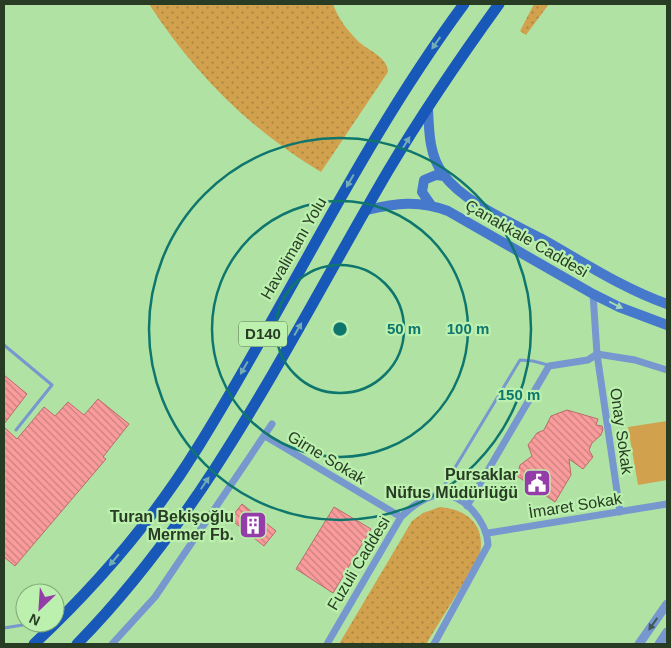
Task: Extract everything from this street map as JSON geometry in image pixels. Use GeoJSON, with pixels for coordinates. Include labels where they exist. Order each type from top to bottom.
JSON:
{"type":"FeatureCollection","features":[{"type":"Feature","properties":{"kind":"highway","name":"Havalimanı Yolu"},"geometry":{"type":"LineString","coordinates":[[65,610],[94,584],[140,529],[198,448],[382,126],[405,88],[464,4]]}},
{"type":"Feature","properties":{"kind":"highway","name":"D140"},"geometry":{"type":"LineString","coordinates":[[77,644],[145,565],[228,451],[428,108],[499,4]]}},
{"type":"Feature","properties":{"kind":"highway","name":"Havalimanı Yolu"},"geometry":{"type":"LineString","coordinates":[[34,644],[44,633]]}},
{"type":"Feature","properties":{"kind":"main road","name":"Çanakkale Caddesi"},"geometry":{"type":"LineString","coordinates":[[428,108],[432,150],[444,176],[462,193],[618,283],[667,304]]}},
{"type":"Feature","properties":{"kind":"main road"},"geometry":{"type":"LineString","coordinates":[[431,205],[422,192],[424,180],[436,175],[444,176]]}},
{"type":"Feature","properties":{"kind":"main road","name":"Çanakkale Caddesi"},"geometry":{"type":"LineString","coordinates":[[367,210],[399,203],[431,205],[454,213],[593,294],[628,311],[667,325]]}},
{"type":"Feature","properties":{"kind":"street","name":"Onay Sokak"},"geometry":{"type":"LineString","coordinates":[[593,294],[597,354],[620,512]]}},
{"type":"Feature","properties":{"kind":"street"},"geometry":{"type":"LineString","coordinates":[[467,506],[550,366],[588,360],[597,354],[635,360],[667,370]]}},
{"type":"Feature","properties":{"kind":"street"},"geometry":{"type":"LineString","coordinates":[[112,644],[155,597],[272,424]]}},
{"type":"Feature","properties":{"kind":"street","name":"Girne Sokak"},"geometry":{"type":"LineString","coordinates":[[265,436],[401,517]]}},
{"type":"Feature","properties":{"kind":"street"},"geometry":{"type":"LineString","coordinates":[[434,644],[488,545],[488,533],[482,521],[463,502],[439,495]]}},
{"type":"Feature","properties":{"kind":"street","name":"Fuzuli Caddesi"},"geometry":{"type":"LineString","coordinates":[[327,644],[401,517],[411,507],[439,495]]}},
{"type":"Feature","properties":{"kind":"street","name":"İmaret Sokak"},"geometry":{"type":"LineString","coordinates":[[488,533],[667,504]]}},
{"type":"Feature","properties":{"kind":"street"},"geometry":{"type":"LineString","coordinates":[[639,644],[667,604]]}},
{"type":"Feature","properties":{"kind":"street"},"geometry":{"type":"LineString","coordinates":[[659,644],[667,632]]}},
{"type":"Feature","properties":{"kind":"lane"},"geometry":{"type":"LineString","coordinates":[[4,345],[52,385],[16,430]]}},
{"type":"Feature","properties":{"kind":"lane"},"geometry":{"type":"LineString","coordinates":[[439,495],[520,360],[533,360],[550,366]]}},
{"type":"Feature","properties":{"kind":"shaded area"},"geometry":{"type":"Polygon","coordinates":[[[149,4],[333,4],[337,14],[347,28],[358,41],[385,62],[388,72],[321,172],[270,138],[225,98],[184,53],[149,4]]]}},
{"type":"Feature","properties":{"kind":"shaded area"},"geometry":{"type":"Polygon","coordinates":[[[534,4],[549,4],[526,35],[520,31],[534,4]]]}},
{"type":"Feature","properties":{"kind":"shaded area"},"geometry":{"type":"Polygon","coordinates":[[[667,421],[667,480],[638,485],[628,427],[667,421]]]}},
{"type":"Feature","properties":{"kind":"shaded area"},"geometry":{"type":"Polygon","coordinates":[[[440,507],[468,516],[478,529],[481,547],[479,558],[426,644],[339,644],[412,521],[423,513],[440,507]]]}},
{"type":"Feature","properties":{"kind":"building"},"geometry":{"type":"Polygon","coordinates":[[[4,375],[27,394],[4,424],[4,375]]]}},
{"type":"Feature","properties":{"kind":"building"},"geometry":{"type":"Polygon","coordinates":[[[98,399],[129,424],[103,457],[106,459],[15,566],[4,557],[4,427],[17,439],[44,407],[55,416],[68,402],[84,415],[98,399]]]}},
{"type":"Feature","properties":{"kind":"building"},"geometry":{"type":"Polygon","coordinates":[[[567,410],[598,419],[596,425],[602,426],[603,429],[601,435],[592,443],[589,450],[593,457],[583,469],[569,459],[571,475],[555,502],[517,476],[520,465],[532,456],[528,445],[537,433],[544,430],[551,416],[567,410]]]}},
{"type":"Feature","properties":{"kind":"building","name":"Turan Bekişoğlu Mermer Fb."},"geometry":{"type":"Polygon","coordinates":[[[242,504],[276,531],[264,546],[230,519],[242,504]]]}},
{"type":"Feature","properties":{"kind":"building"},"geometry":{"type":"Polygon","coordinates":[[[334,507],[371,529],[333,593],[296,569],[334,507]]]}},
{"type":"Feature","properties":{"kind":"place","name":"Pursaklar Nüfus Müdürlüğü"},"geometry":{"type":"Point","coordinates":[537,483]}},
{"type":"Feature","properties":{"kind":"place","name":"Turan Bekişoğlu Mermer Fb."},"geometry":{"type":"Point","coordinates":[253,525]}}]}
